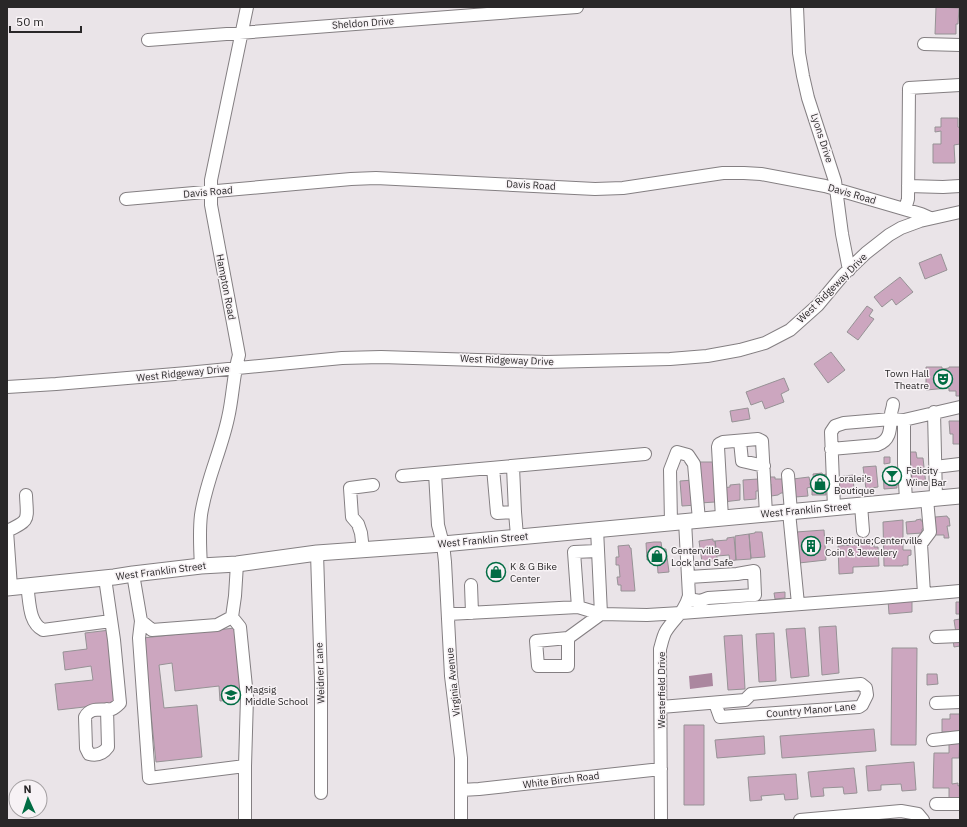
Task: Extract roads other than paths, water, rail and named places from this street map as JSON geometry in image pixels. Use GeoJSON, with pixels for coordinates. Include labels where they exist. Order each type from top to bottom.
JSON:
{"type":"FeatureCollection","features":[{"type":"Feature","properties":{"kind":"main road","name":"West Franklin Street"},"geometry":{"type":"LineString","coordinates":[[9,588],[201,566],[237,564],[317,553],[443,544],[960,496]]}},
{"type":"Feature","properties":{"kind":"street","name":"Hampton Road"},"geometry":{"type":"LineString","coordinates":[[201,566],[199,540],[201,515],[211,474],[228,419],[235,368],[239,355],[211,205],[210,192],[211,180],[247,7]]}},
{"type":"Feature","properties":{"kind":"street","name":"Sheldon Drive"},"geometry":{"type":"LineString","coordinates":[[148,40],[578,7]]}},
{"type":"Feature","properties":{"kind":"street","name":"Lyons Drive"},"geometry":{"type":"LineString","coordinates":[[797,7],[799,53],[803,76],[808,98],[835,181],[842,234],[849,270]]}},
{"type":"Feature","properties":{"kind":"street"},"geometry":{"type":"LineString","coordinates":[[924,44],[960,45]]}},
{"type":"Feature","properties":{"kind":"street"},"geometry":{"type":"LineString","coordinates":[[905,209],[908,199],[909,88],[960,85]]}},
{"type":"Feature","properties":{"kind":"street","name":"Davis Road"},"geometry":{"type":"LineString","coordinates":[[126,199],[352,179],[376,178],[595,189],[623,188],[701,176],[744,173],[761,174],[803,181],[905,209],[930,218]]}},
{"type":"Feature","properties":{"kind":"street"},"geometry":{"type":"LineString","coordinates":[[908,186],[960,186]]}},
{"type":"Feature","properties":{"kind":"street","name":"West Ridgeway Drive"},"geometry":{"type":"LineString","coordinates":[[7,387],[172,375],[342,358],[381,357],[546,362],[670,359],[708,356],[740,350],[778,338],[804,318],[866,253],[889,235],[901,228],[930,218],[960,212]]}},
{"type":"Feature","properties":{"kind":"street"},"geometry":{"type":"LineString","coordinates":[[830,449],[877,445],[882,443],[886,440],[890,433],[891,414],[894,404]]}},
{"type":"Feature","properties":{"kind":"street"},"geometry":{"type":"LineString","coordinates":[[834,508],[830,449],[831,432],[835,426],[844,423],[891,419],[904,420],[960,407]]}},
{"type":"Feature","properties":{"kind":"street"},"geometry":{"type":"LineString","coordinates":[[924,594],[921,544],[930,532],[935,467],[934,412]]}},
{"type":"Feature","properties":{"kind":"street"},"geometry":{"type":"LineString","coordinates":[[904,420],[906,501]]}},
{"type":"Feature","properties":{"kind":"street"},"geometry":{"type":"LineString","coordinates":[[722,518],[718,446],[723,442],[761,440],[763,445],[766,514]]}},
{"type":"Feature","properties":{"kind":"street"},"geometry":{"type":"LineString","coordinates":[[740,441],[742,462],[764,466]]}},
{"type":"Feature","properties":{"kind":"street"},"geometry":{"type":"LineString","coordinates":[[402,476],[645,454]]}},
{"type":"Feature","properties":{"kind":"street"},"geometry":{"type":"LineString","coordinates":[[935,467],[960,464]]}},
{"type":"Feature","properties":{"kind":"street"},"geometry":{"type":"LineString","coordinates":[[513,467],[517,536]]}},
{"type":"Feature","properties":{"kind":"street"},"geometry":{"type":"LineString","coordinates":[[493,468],[497,513],[515,512]]}},
{"type":"Feature","properties":{"kind":"street","name":"Virginia Avenue"},"geometry":{"type":"LineString","coordinates":[[435,473],[438,525],[443,544],[451,676],[461,758],[461,820]]}},
{"type":"Feature","properties":{"kind":"street"},"geometry":{"type":"LineString","coordinates":[[788,475],[798,604]]}},
{"type":"Feature","properties":{"kind":"street"},"geometry":{"type":"LineString","coordinates":[[363,550],[361,533],[358,524],[352,516],[350,488],[373,485]]}},
{"type":"Feature","properties":{"kind":"street"},"geometry":{"type":"LineString","coordinates":[[9,588],[7,531],[23,523],[27,516],[26,495]]}},
{"type":"Feature","properties":{"kind":"street"},"geometry":{"type":"LineString","coordinates":[[861,505],[863,531]]}},
{"type":"Feature","properties":{"kind":"street","name":"Westerfield Drive"},"geometry":{"type":"LineString","coordinates":[[661,820],[660,649],[662,638],[666,630],[681,613],[688,599],[685,521]]}},
{"type":"Feature","properties":{"kind":"street"},"geometry":{"type":"LineString","coordinates":[[597,529],[601,614]]}},
{"type":"Feature","properties":{"kind":"street"},"geometry":{"type":"LineString","coordinates":[[578,607],[574,552],[598,551]]}},
{"type":"Feature","properties":{"kind":"street","name":"Weidner Lane"},"geometry":{"type":"LineString","coordinates":[[317,553],[321,681],[321,792]]}},
{"type":"Feature","properties":{"kind":"street"},"geometry":{"type":"LineString","coordinates":[[237,564],[232,617],[240,627],[247,697],[245,820]]}},
{"type":"Feature","properties":{"kind":"street"},"geometry":{"type":"LineString","coordinates":[[688,577],[737,574],[754,571],[755,595],[708,598],[700,601],[688,599]]}},
{"type":"Feature","properties":{"kind":"street"},"geometry":{"type":"LineString","coordinates":[[133,574],[141,621],[139,638],[149,778],[245,766]]}},
{"type":"Feature","properties":{"kind":"street"},"geometry":{"type":"LineString","coordinates":[[105,578],[120,703],[114,708],[107,709]]}},
{"type":"Feature","properties":{"kind":"street"},"geometry":{"type":"LineString","coordinates":[[471,585],[472,613]]}},
{"type":"Feature","properties":{"kind":"street"},"geometry":{"type":"LineString","coordinates":[[27,586],[33,620],[37,627],[43,630],[111,621]]}},
{"type":"Feature","properties":{"kind":"street"},"geometry":{"type":"LineString","coordinates":[[448,614],[578,607],[601,614],[647,615],[960,591]]}},
{"type":"Feature","properties":{"kind":"street"},"geometry":{"type":"LineString","coordinates":[[568,638],[601,614]]}},
{"type":"Feature","properties":{"kind":"street"},"geometry":{"type":"LineString","coordinates":[[141,621],[152,630],[217,625],[232,617]]}},
{"type":"Feature","properties":{"kind":"street"},"geometry":{"type":"LineString","coordinates":[[936,637],[960,636]]}},
{"type":"Feature","properties":{"kind":"street","name":"Country Manor Lane"},"geometry":{"type":"LineString","coordinates":[[661,707],[745,700],[751,694],[861,684],[866,688],[867,695],[860,707],[720,717],[715,703]]}},
{"type":"Feature","properties":{"kind":"street"},"geometry":{"type":"LineString","coordinates":[[936,703],[960,702]]}},
{"type":"Feature","properties":{"kind":"street"},"geometry":{"type":"LineString","coordinates":[[933,740],[960,737]]}},
{"type":"Feature","properties":{"kind":"street","name":"White Birch Road"},"geometry":{"type":"LineString","coordinates":[[461,790],[661,769]]}},
{"type":"Feature","properties":{"kind":"street"},"geometry":{"type":"LineString","coordinates":[[936,804],[960,804]]}},
{"type":"Feature","properties":{"kind":"street"},"geometry":{"type":"LineString","coordinates":[[800,820],[901,811],[918,814],[923,820]]}},
{"type":"Feature","properties":{"kind":"place","name":"Town Hall Theatre"},"geometry":{"type":"Point","coordinates":[943,379]}},
{"type":"Feature","properties":{"kind":"place","name":"Felicity Wine Bar"},"geometry":{"type":"Point","coordinates":[892,476]}},
{"type":"Feature","properties":{"kind":"place","name":"Loralei's Boutique"},"geometry":{"type":"Point","coordinates":[820,484]}},
{"type":"Feature","properties":{"kind":"place","name":"Pi Botique;Centerville Coin & Jewelery"},"geometry":{"type":"Point","coordinates":[811,546]}},
{"type":"Feature","properties":{"kind":"place","name":"Centerville Lock and Safe"},"geometry":{"type":"Point","coordinates":[657,556]}},
{"type":"Feature","properties":{"kind":"place","name":"K & G Bike Center"},"geometry":{"type":"Point","coordinates":[496,572]}},
{"type":"Feature","properties":{"kind":"place","name":"Magsig Middle School"},"geometry":{"type":"Point","coordinates":[231,695]}}]}
